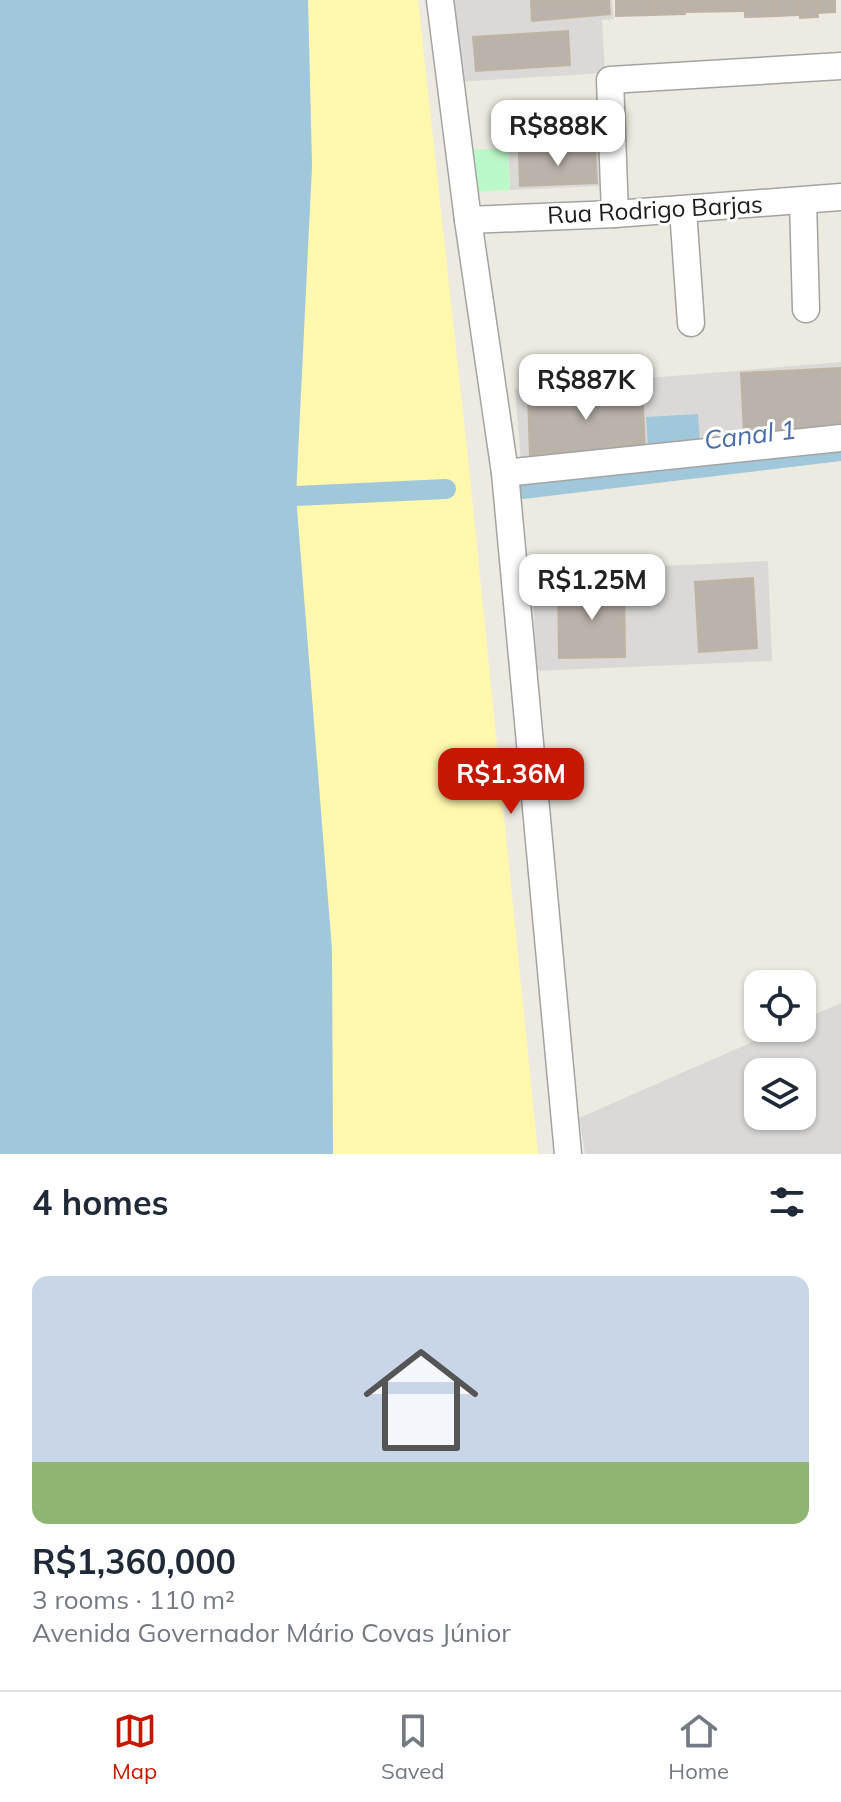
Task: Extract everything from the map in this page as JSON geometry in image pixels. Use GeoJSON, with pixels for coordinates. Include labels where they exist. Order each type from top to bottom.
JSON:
{"type":"FeatureCollection","features":[{"type":"Feature","properties":{"kind":"street"},"geometry":{"type":"LineString","coordinates":[[440,0],[505,473],[568,1154]]}},
{"type":"Feature","properties":{"kind":"street"},"geometry":{"type":"LineString","coordinates":[[615,214],[610,80],[841,66]]}},
{"type":"Feature","properties":{"kind":"street","name":"Rua Rodrigo Barjas"},"geometry":{"type":"LineString","coordinates":[[468,220],[683,210],[841,197]]}},
{"type":"Feature","properties":{"kind":"street"},"geometry":{"type":"LineString","coordinates":[[803,201],[806,309]]}},
{"type":"Feature","properties":{"kind":"street"},"geometry":{"type":"LineString","coordinates":[[683,210],[691,323]]}},
{"type":"Feature","properties":{"kind":"street"},"geometry":{"type":"LineString","coordinates":[[505,473],[841,438]]}},
{"type":"Feature","properties":{"kind":"shaded area"},"geometry":{"type":"Polygon","coordinates":[[[452,0],[612,0],[614,19],[602,20],[605,73],[456,82],[452,0]]]}},
{"type":"Feature","properties":{"kind":"shaded area"},"geometry":{"type":"Polygon","coordinates":[[[599,144],[601,186],[510,190],[508,148],[599,144]]]}},
{"type":"Feature","properties":{"kind":"shaded area"},"geometry":{"type":"Polygon","coordinates":[[[841,362],[841,435],[521,462],[515,389],[841,362]]]}},
{"type":"Feature","properties":{"kind":"shaded area"},"geometry":{"type":"Polygon","coordinates":[[[768,561],[772,661],[536,671],[532,572],[768,561]]]}},
{"type":"Feature","properties":{"kind":"shaded area"},"geometry":{"type":"Polygon","coordinates":[[[841,1003],[841,1154],[585,1154],[579,1118],[752,1042],[816,1042],[816,1014],[841,1003]]]}},
{"type":"Feature","properties":{"kind":"sand"},"geometry":{"type":"Polygon","coordinates":[[[308,0],[418,0],[538,1154],[333,1154],[332,950],[296,496],[312,166],[308,0]]]}},
{"type":"Feature","properties":{"kind":"green space"},"geometry":{"type":"Polygon","coordinates":[[[508,148],[510,190],[471,192],[469,150],[508,148]]]}},
{"type":"Feature","properties":{"kind":"water"},"geometry":{"type":"Polygon","coordinates":[[[0,0],[308,0],[312,166],[296,496],[332,950],[333,1154],[0,1154],[0,0]]]}},
{"type":"Feature","properties":{"kind":"water"},"geometry":{"type":"Polygon","coordinates":[[[698,414],[700,442],[648,446],[646,417],[698,414]]]}},
{"type":"Feature","properties":{"kind":"building"},"geometry":{"type":"Polygon","coordinates":[[[531,0],[609,0],[610,14],[532,21],[531,0]]]}},
{"type":"Feature","properties":{"kind":"building"},"geometry":{"type":"Polygon","coordinates":[[[616,0],[652,0],[652,15],[616,16],[616,0]]]}},
{"type":"Feature","properties":{"kind":"building"},"geometry":{"type":"Polygon","coordinates":[[[653,0],[685,0],[685,14],[654,15],[653,0]]]}},
{"type":"Feature","properties":{"kind":"building"},"geometry":{"type":"Polygon","coordinates":[[[686,0],[744,0],[744,11],[686,12],[686,0]]]}},
{"type":"Feature","properties":{"kind":"building"},"geometry":{"type":"Polygon","coordinates":[[[745,0],[776,0],[777,16],[745,17],[745,0]]]}},
{"type":"Feature","properties":{"kind":"building"},"geometry":{"type":"Polygon","coordinates":[[[777,0],[798,0],[798,15],[777,16],[777,0]]]}},
{"type":"Feature","properties":{"kind":"building"},"geometry":{"type":"Polygon","coordinates":[[[799,0],[817,0],[818,17],[800,18],[799,0]]]}},
{"type":"Feature","properties":{"kind":"building"},"geometry":{"type":"Polygon","coordinates":[[[818,0],[835,0],[835,12],[818,13],[818,0]]]}},
{"type":"Feature","properties":{"kind":"building"},"geometry":{"type":"Polygon","coordinates":[[[568,31],[570,65],[476,71],[473,37],[568,31]]]}},
{"type":"Feature","properties":{"kind":"building"},"geometry":{"type":"Polygon","coordinates":[[[595,149],[597,183],[520,186],[519,153],[595,149]]]}},
{"type":"Feature","properties":{"kind":"building"},"geometry":{"type":"Polygon","coordinates":[[[841,368],[841,429],[744,434],[741,373],[841,368]]]}},
{"type":"Feature","properties":{"kind":"building"},"geometry":{"type":"Polygon","coordinates":[[[642,389],[645,449],[530,455],[528,394],[642,389]]]}},
{"type":"Feature","properties":{"kind":"building"},"geometry":{"type":"Polygon","coordinates":[[[753,578],[757,648],[699,652],[695,582],[753,578]]]}},
{"type":"Feature","properties":{"kind":"building"},"geometry":{"type":"Polygon","coordinates":[[[624,585],[625,657],[559,658],[558,586],[624,585]]]}},
{"type":"Feature","properties":{"kind":"waterway","name":"Canal 1"},"geometry":{"type":"LineString","coordinates":[[522,489],[841,451]]}},
{"type":"Feature","properties":{"kind":"waterway","name":"Canal 1"},"geometry":{"type":"LineString","coordinates":[[296,496],[446,489]]}}]}
